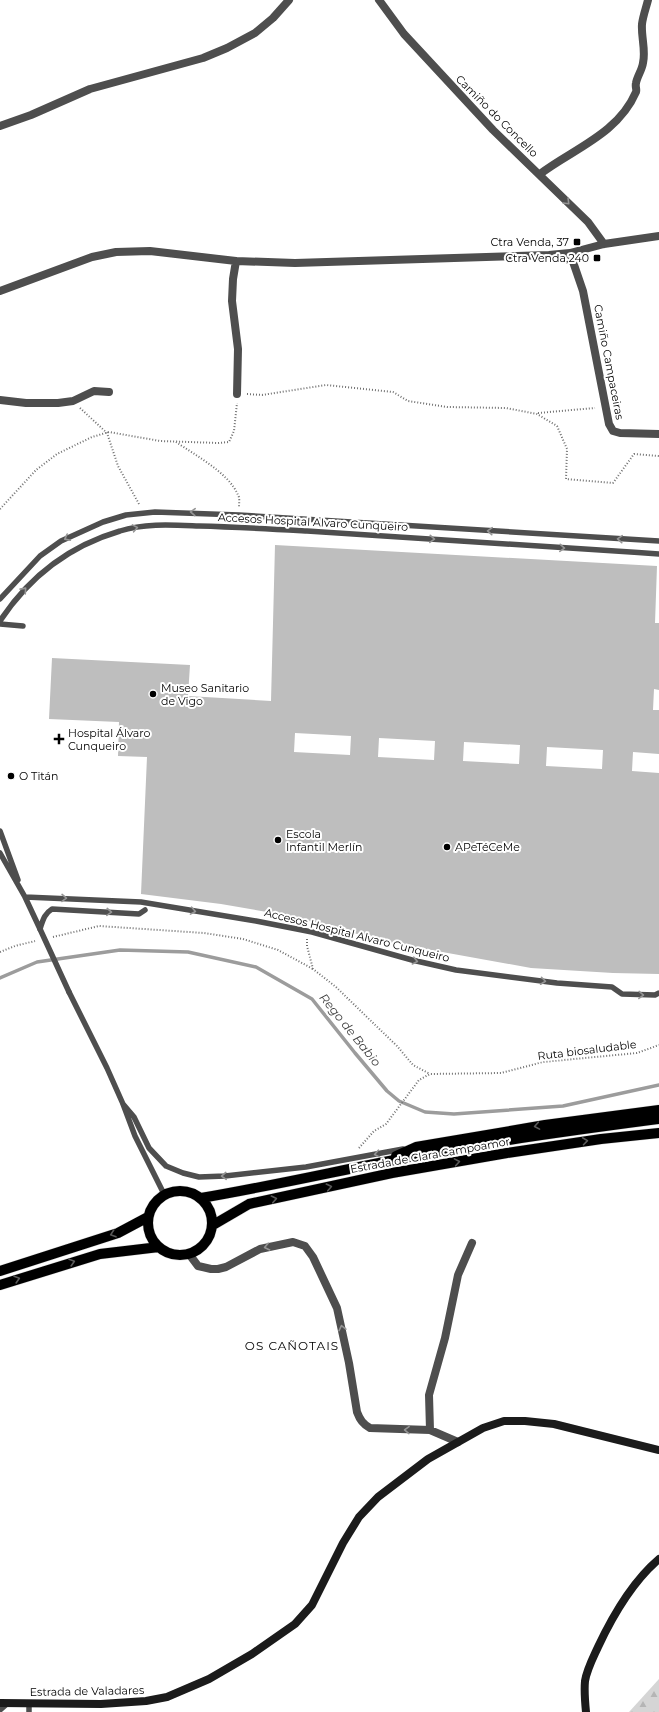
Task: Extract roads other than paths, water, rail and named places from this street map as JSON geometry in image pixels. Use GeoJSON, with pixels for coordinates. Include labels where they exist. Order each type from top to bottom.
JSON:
{"type":"FeatureCollection","features":[{"type":"Feature","properties":{"kind":"main road","name":"Estrada de Clara Campoamor"},"geometry":{"type":"LineString","coordinates":[[380,1163],[416,1147],[545,1125],[659,1110]]}},
{"type":"Feature","properties":{"kind":"main road","name":"Estrada de Clara Campoamor"},"geometry":{"type":"LineString","coordinates":[[201,1198],[524,1137],[659,1119]]}},
{"type":"Feature","properties":{"kind":"main road","name":"Estrada de Clara Campoamor"},"geometry":{"type":"LineString","coordinates":[[213,1225],[249,1204],[392,1173],[522,1151],[659,1132]]}},
{"type":"Feature","properties":{"kind":"main road"},"geometry":{"type":"LineString","coordinates":[[183,1190],[193,1193],[201,1198],[208,1205],[212,1215],[213,1225],[210,1235],[205,1243],[198,1250],[189,1254],[178,1255],[168,1253],[158,1247],[152,1239],[148,1228],[148,1218],[154,1204],[164,1194],[174,1191],[183,1190]]}},
{"type":"Feature","properties":{"kind":"main road"},"geometry":{"type":"LineString","coordinates":[[0,1272],[118,1233],[148,1218]]}},
{"type":"Feature","properties":{"kind":"main road"},"geometry":{"type":"LineString","coordinates":[[0,1285],[100,1254],[158,1247]]}},
{"type":"Feature","properties":{"kind":"main road","name":"Estrada de Valadares"},"geometry":{"type":"LineString","coordinates":[[4,1703],[120,1703],[167,1697],[208,1679],[252,1654],[295,1624],[312,1605],[323,1586],[343,1543],[360,1517],[378,1497],[428,1459],[483,1428],[504,1421],[525,1421],[554,1424],[659,1450]]}},
{"type":"Feature","properties":{"kind":"main road"},"geometry":{"type":"LineString","coordinates":[[586,1712],[584,1696],[585,1680],[591,1662],[607,1628],[622,1602],[638,1581],[659,1559]]}},
{"type":"Feature","properties":{"kind":"street"},"geometry":{"type":"LineString","coordinates":[[0,126],[31,115],[90,89],[203,58],[227,48],[255,33],[273,18],[289,0]]}},
{"type":"Feature","properties":{"kind":"street","name":"Camiño do Concello"},"geometry":{"type":"LineString","coordinates":[[379,0],[414,45],[493,130],[588,222],[604,244]]}},
{"type":"Feature","properties":{"kind":"street"},"geometry":{"type":"LineString","coordinates":[[540,174],[607,131],[625,111],[637,91],[636,84],[643,64],[644,42],[642,24],[648,0]]}},
{"type":"Feature","properties":{"kind":"street"},"geometry":{"type":"LineString","coordinates":[[0,291],[92,257],[116,252],[150,251],[236,260],[295,263],[549,255],[570,253],[604,244],[659,236]]}},
{"type":"Feature","properties":{"kind":"street","name":"Camiño Campaceiras"},"geometry":{"type":"LineString","coordinates":[[570,253],[583,291],[609,424],[613,431],[620,433],[659,434]]}},
{"type":"Feature","properties":{"kind":"street"},"geometry":{"type":"LineString","coordinates":[[236,260],[232,301],[238,349],[237,394]]}},
{"type":"Feature","properties":{"kind":"street"},"geometry":{"type":"LineString","coordinates":[[0,400],[26,403],[58,403],[72,401],[94,391],[109,392]]}},
{"type":"Feature","properties":{"kind":"street"},"geometry":{"type":"LineString","coordinates":[[189,1254],[198,1266],[218,1269],[226,1267],[260,1249],[294,1242],[305,1246],[313,1257],[337,1308],[359,1419],[370,1428],[430,1430],[458,1442]]}},
{"type":"Feature","properties":{"kind":"street"},"geometry":{"type":"LineString","coordinates":[[430,1430],[429,1395],[445,1338],[458,1275],[472,1243]]}},
{"type":"Feature","properties":{"kind":"lane","name":"Accesos Hospital Alvaro Cunqueiro"},"geometry":{"type":"LineString","coordinates":[[0,599],[40,556],[61,541],[103,522],[126,515],[185,512],[659,541]]}},
{"type":"Feature","properties":{"kind":"lane","name":"Accesos Hospital Alvaro Cunqueiro"},"geometry":{"type":"LineString","coordinates":[[0,621],[12,602],[31,582],[49,566],[68,553],[89,542],[120,530],[149,525],[238,527],[659,554]]}},
{"type":"Feature","properties":{"kind":"lane"},"geometry":{"type":"LineString","coordinates":[[0,624],[23,626]]}},
{"type":"Feature","properties":{"kind":"lane"},"geometry":{"type":"LineString","coordinates":[[0,831],[25,897],[123,1104],[135,1136],[164,1194]]}},
{"type":"Feature","properties":{"kind":"lane"},"geometry":{"type":"LineString","coordinates":[[0,853],[25,897]]}},
{"type":"Feature","properties":{"kind":"lane","name":"Accesos Hospital Alvaro Cunqueiro"},"geometry":{"type":"LineString","coordinates":[[25,897],[141,902],[307,931],[412,960],[456,970],[556,983],[612,987],[622,994],[655,995],[659,993]]}},
{"type":"Feature","properties":{"kind":"lane"},"geometry":{"type":"LineString","coordinates":[[40,929],[43,918],[47,912],[52,909],[138,914],[145,910]]}},
{"type":"Feature","properties":{"kind":"lane"},"geometry":{"type":"LineString","coordinates":[[123,1104],[134,1117],[149,1148],[166,1166],[183,1173],[199,1177],[225,1176],[306,1167],[416,1147]]}},
{"type":"Feature","properties":{"kind":"lane"},"geometry":{"type":"LineString","coordinates":[[0,1710],[4,1703]]}},
{"type":"Feature","properties":{"kind":"lane"},"geometry":{"type":"LineString","coordinates":[[29,1703],[29,1712]]}},
{"type":"Feature","properties":{"kind":"waterway","name":"Rego de Babio"},"geometry":{"type":"LineString","coordinates":[[0,978],[37,962],[120,950],[188,952],[256,967],[312,999],[387,1091],[399,1101],[425,1112],[454,1114],[563,1106],[659,1085]]}},
{"type":"Feature","properties":{"kind":"place","name":"Ctra Venda, 37"},"geometry":{"type":"Point","coordinates":[577,242]}},
{"type":"Feature","properties":{"kind":"place","name":"Ctra Venda,240"},"geometry":{"type":"Point","coordinates":[597,258]}},
{"type":"Feature","properties":{"kind":"place","name":"Museo Sanitario de Vigo"},"geometry":{"type":"Point","coordinates":[153,694]}},
{"type":"Feature","properties":{"kind":"place","name":"Hospital Álvaro Cunqueiro"},"geometry":{"type":"Point","coordinates":[59,739]}},
{"type":"Feature","properties":{"kind":"place","name":"O Titán"},"geometry":{"type":"Point","coordinates":[11,776]}},
{"type":"Feature","properties":{"kind":"place","name":"Escola Infantil Merlín"},"geometry":{"type":"Point","coordinates":[278,840]}},
{"type":"Feature","properties":{"kind":"place","name":"APeTéCeMe"},"geometry":{"type":"Point","coordinates":[447,847]}},
{"type":"Feature","properties":{"kind":"district","name":"OS CAÑOTAIS"},"geometry":{"type":"Point","coordinates":[292,1346]}}]}
